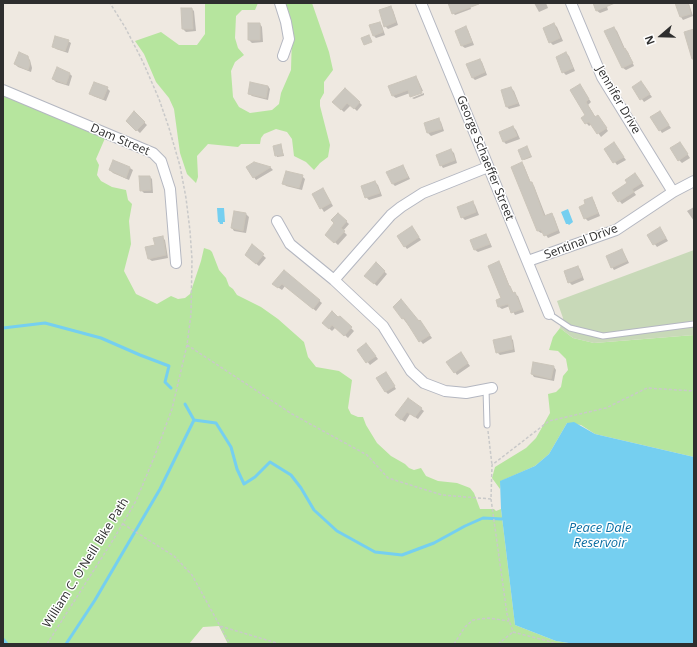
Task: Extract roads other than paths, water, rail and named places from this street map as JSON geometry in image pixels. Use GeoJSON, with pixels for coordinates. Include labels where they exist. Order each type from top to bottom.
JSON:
{"type":"FeatureCollection","features":[{"type":"Feature","properties":{"kind":"street"},"geometry":{"type":"LineString","coordinates":[[280,3],[286,22],[289,40],[283,56]]}},
{"type":"Feature","properties":{"kind":"street","name":"George Schaeffer Street"},"geometry":{"type":"LineString","coordinates":[[421,3],[549,314]]}},
{"type":"Feature","properties":{"kind":"street","name":"Jennifer Drive"},"geometry":{"type":"LineString","coordinates":[[571,3],[602,77],[673,192]]}},
{"type":"Feature","properties":{"kind":"street","name":"Dam Street"},"geometry":{"type":"LineString","coordinates":[[3,90],[153,153],[161,162],[170,189],[176,263]]}},
{"type":"Feature","properties":{"kind":"street"},"geometry":{"type":"LineString","coordinates":[[334,280],[391,215],[401,207],[423,193],[488,167]]}},
{"type":"Feature","properties":{"kind":"street","name":"Sentinal Drive"},"geometry":{"type":"LineString","coordinates":[[528,261],[616,230],[673,192],[694,181]]}},
{"type":"Feature","properties":{"kind":"street"},"geometry":{"type":"LineString","coordinates":[[277,221],[290,244],[334,280],[383,326],[411,371],[424,383],[445,391],[466,393],[489,388]]}},
{"type":"Feature","properties":{"kind":"lane"},"geometry":{"type":"LineString","coordinates":[[549,314],[570,328],[603,336],[694,324]]}},
{"type":"Feature","properties":{"kind":"lane"},"geometry":{"type":"LineString","coordinates":[[487,425],[489,388]]}},
{"type":"Feature","properties":{"kind":"water"},"geometry":{"type":"Polygon","coordinates":[[[217,208],[224,208],[225,222],[223,222],[223,224],[218,222],[217,208]]]}},
{"type":"Feature","properties":{"kind":"water"},"geometry":{"type":"Polygon","coordinates":[[[568,209],[573,222],[569,225],[566,224],[561,212],[568,209]]]}},
{"type":"Feature","properties":{"kind":"water","name":"Peace Dale Reservoir"},"geometry":{"type":"Polygon","coordinates":[[[574,422],[595,434],[694,457],[694,644],[575,644],[556,641],[515,625],[501,509],[500,481],[535,466],[549,454],[567,423],[574,422]]]}},
{"type":"Feature","properties":{"kind":"waterway"},"geometry":{"type":"LineString","coordinates":[[3,328],[45,323],[101,338],[169,366],[165,382],[171,388]]}},
{"type":"Feature","properties":{"kind":"waterway"},"geometry":{"type":"LineString","coordinates":[[185,404],[194,420],[216,423],[231,447],[237,469],[244,484],[255,477],[270,462],[291,475],[301,488],[314,510],[337,531],[375,552],[402,555],[434,543],[483,518],[502,519]]}},
{"type":"Feature","properties":{"kind":"waterway"},"geometry":{"type":"LineString","coordinates":[[66,644],[95,600],[160,489],[194,420]]}},
{"type":"Feature","properties":{"kind":"waterway"},"geometry":{"type":"LineString","coordinates":[[3,639],[7,644]]}}]}
